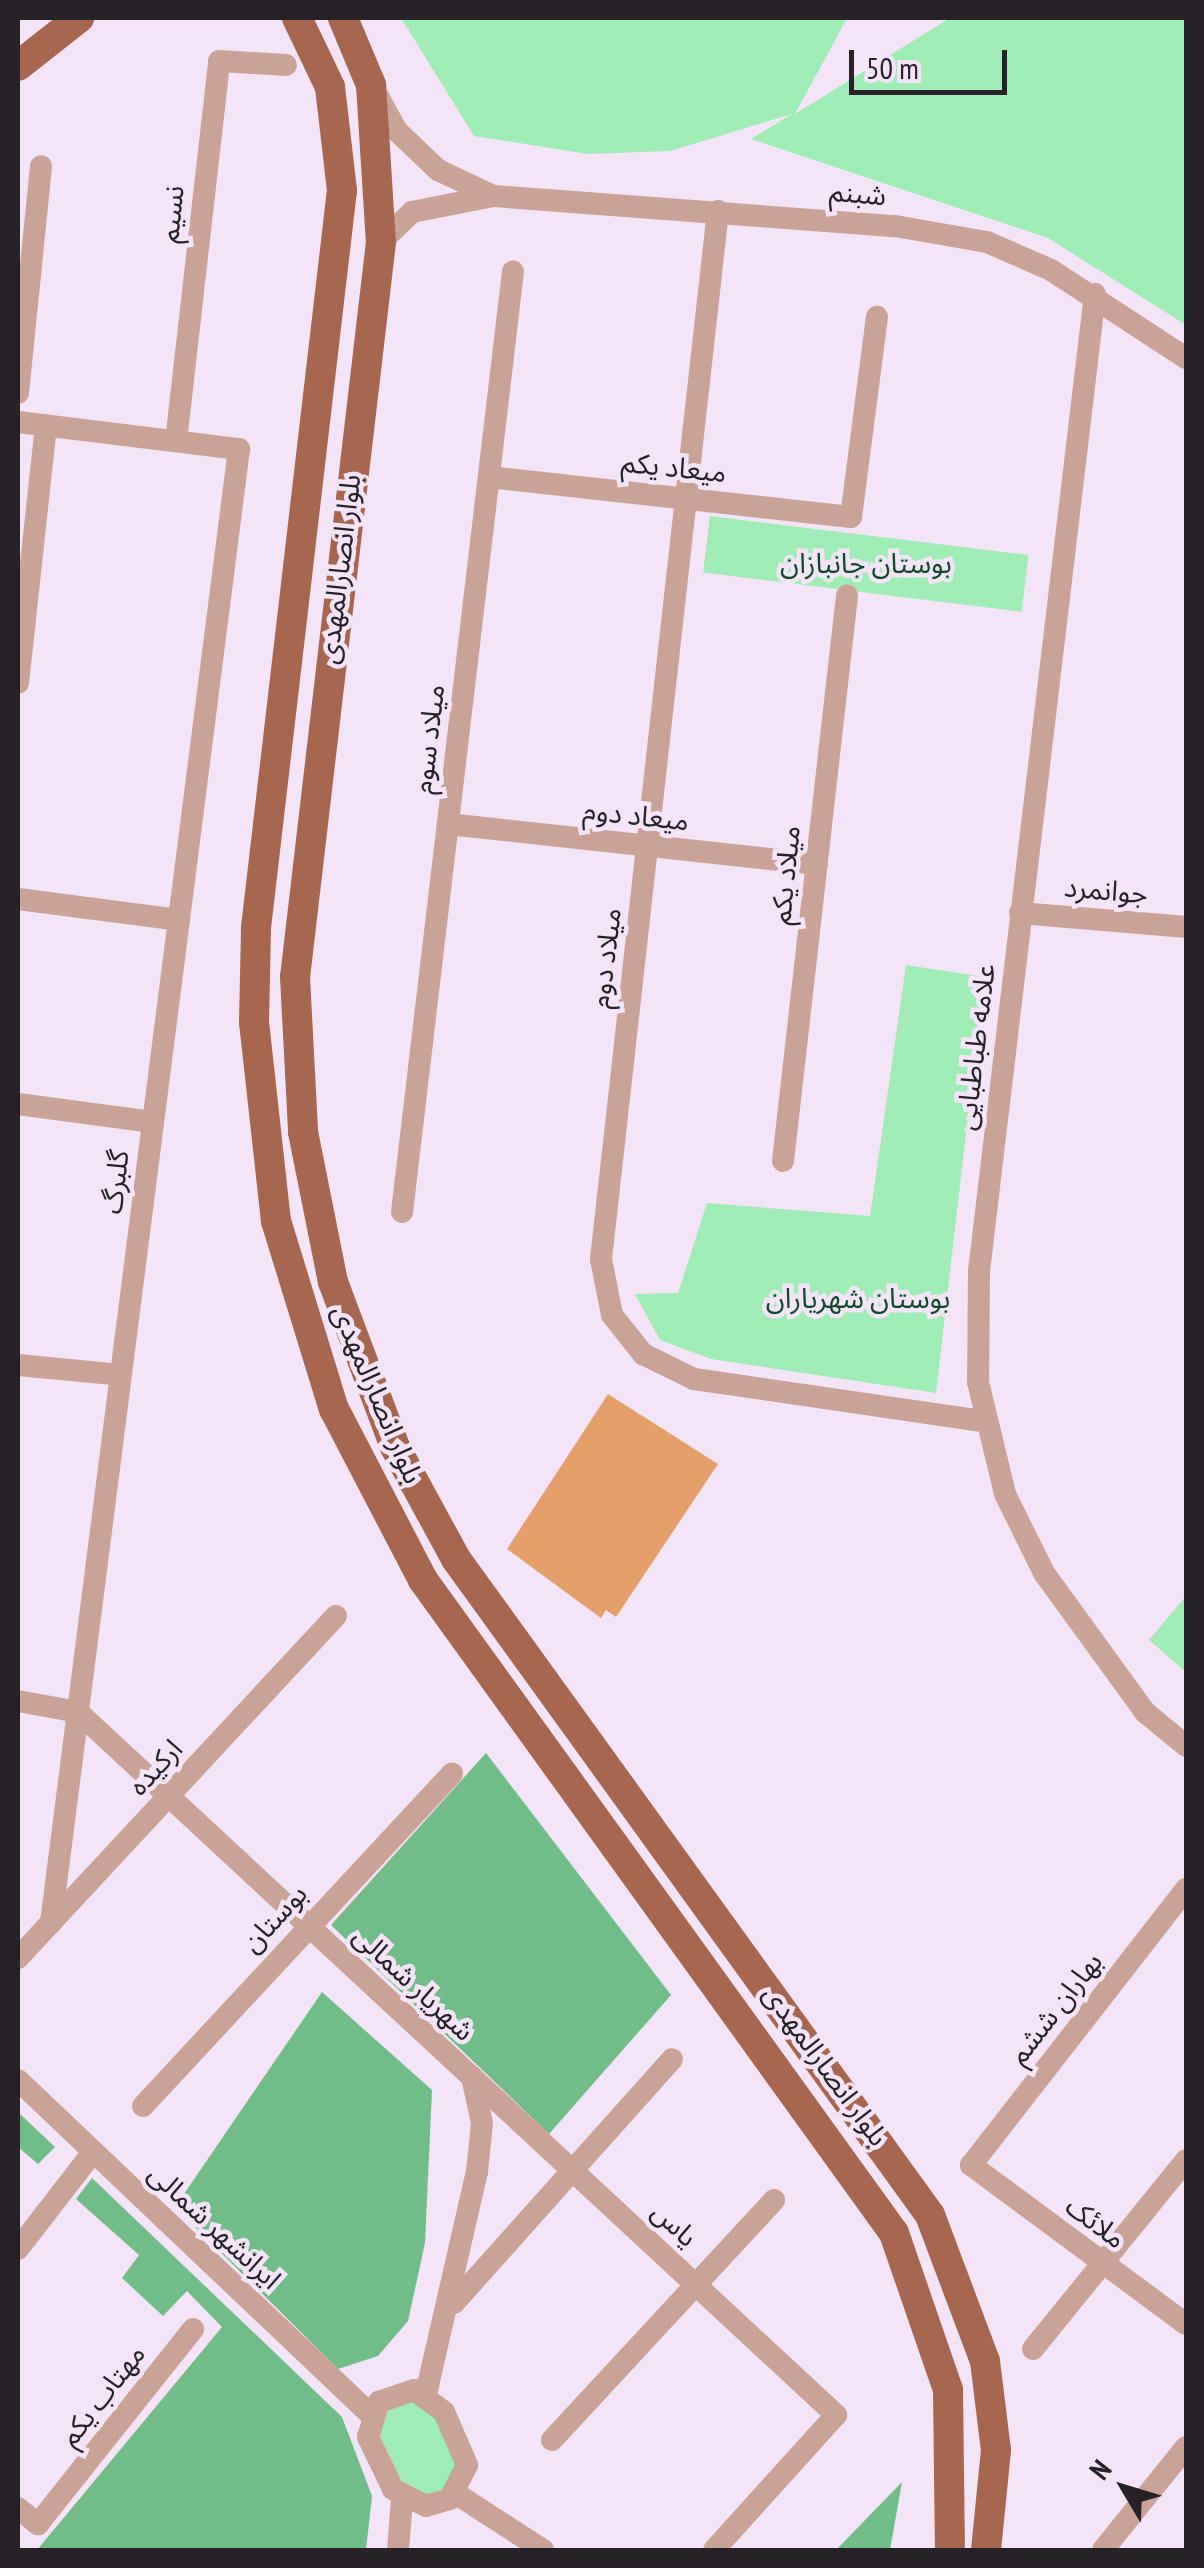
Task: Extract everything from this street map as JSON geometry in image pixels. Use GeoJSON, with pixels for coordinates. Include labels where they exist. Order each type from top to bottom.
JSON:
{"type":"FeatureCollection","features":[{"type":"Feature","properties":{"kind":"main road"},"geometry":{"type":"LineString","coordinates":[[18,66],[79,18]]}},
{"type":"Feature","properties":{"kind":"main road","name":"بلوار انصارالمهدی"},"geometry":{"type":"LineString","coordinates":[[343,18],[371,85],[381,242],[295,977],[304,1132],[333,1282],[395,1447],[456,1559],[930,2215],[985,2361],[996,2450],[986,2550]]}},
{"type":"Feature","properties":{"kind":"main road","name":"بلوار انصارالمهدی"},"geometry":{"type":"LineString","coordinates":[[296,21],[330,87],[342,190],[256,928],[254,1022],[276,1222],[334,1409],[422,1580],[894,2233],[948,2390],[950,2550]]}},
{"type":"Feature","properties":{"kind":"street","name":"نسیم"},"geometry":{"type":"LineString","coordinates":[[176,441],[219,61],[286,65]]}},
{"type":"Feature","properties":{"kind":"street"},"geometry":{"type":"LineString","coordinates":[[371,85],[398,131],[438,170],[493,196]]}},
{"type":"Feature","properties":{"kind":"street"},"geometry":{"type":"LineString","coordinates":[[18,392],[41,166]]}},
{"type":"Feature","properties":{"kind":"street"},"geometry":{"type":"LineString","coordinates":[[381,242],[412,212],[493,196]]}},
{"type":"Feature","properties":{"kind":"street","name":"شبنم"},"geometry":{"type":"LineString","coordinates":[[493,196],[718,211],[987,242],[1094,294],[1186,358]]}},
{"type":"Feature","properties":{"kind":"street","name":"میلاد دوم"},"geometry":{"type":"LineString","coordinates":[[718,211],[600,1260],[612,1315],[643,1354],[694,1379],[982,1420]]}},
{"type":"Feature","properties":{"kind":"street","name":"میلاد سوم"},"geometry":{"type":"LineString","coordinates":[[402,1212],[513,272]]}},
{"type":"Feature","properties":{"kind":"street","name":"علامه طباطبایی"},"geometry":{"type":"LineString","coordinates":[[1094,294],[979,1271],[982,1420],[1044,1574],[1145,1712],[1186,1746]]}},
{"type":"Feature","properties":{"kind":"street","name":"میعاد یکم"},"geometry":{"type":"LineString","coordinates":[[489,477],[852,517],[877,317]]}},
{"type":"Feature","properties":{"kind":"street"},"geometry":{"type":"LineString","coordinates":[[18,422],[176,441]]}},
{"type":"Feature","properties":{"kind":"street"},"geometry":{"type":"LineString","coordinates":[[18,683],[46,426]]}},
{"type":"Feature","properties":{"kind":"street","name":"گلبرگ"},"geometry":{"type":"LineString","coordinates":[[50,1923],[239,449],[176,441]]}},
{"type":"Feature","properties":{"kind":"street","name":"میلاد یکم"},"geometry":{"type":"LineString","coordinates":[[783,1161],[847,596]]}},
{"type":"Feature","properties":{"kind":"street","name":"میعاد دوم"},"geometry":{"type":"LineString","coordinates":[[448,824],[817,864]]}},
{"type":"Feature","properties":{"kind":"street"},"geometry":{"type":"LineString","coordinates":[[18,899],[179,920]]}},
{"type":"Feature","properties":{"kind":"street","name":"جوانمرد"},"geometry":{"type":"LineString","coordinates":[[1020,913],[1186,928]]}},
{"type":"Feature","properties":{"kind":"street"},"geometry":{"type":"LineString","coordinates":[[18,1104],[153,1122]]}},
{"type":"Feature","properties":{"kind":"street"},"geometry":{"type":"LineString","coordinates":[[18,1365],[121,1376]]}},
{"type":"Feature","properties":{"kind":"street","name":"ارکیده"},"geometry":{"type":"LineString","coordinates":[[18,1958],[336,1616]]}},
{"type":"Feature","properties":{"kind":"street"},"geometry":{"type":"LineString","coordinates":[[18,1701],[78,1712]]}},
{"type":"Feature","properties":{"kind":"street","name":"شهریار شمالی"},"geometry":{"type":"LineString","coordinates":[[78,1712],[472,2078],[482,2124],[454,2303],[426,2394]]}},
{"type":"Feature","properties":{"kind":"street","name":"بوستان"},"geometry":{"type":"LineString","coordinates":[[143,2106],[452,1774]]}},
{"type":"Feature","properties":{"kind":"street","name":"بهاران ششم"},"geometry":{"type":"LineString","coordinates":[[971,2164],[1186,1889]]}},
{"type":"Feature","properties":{"kind":"street"},"geometry":{"type":"LineString","coordinates":[[454,2303],[672,2059]]}},
{"type":"Feature","properties":{"kind":"street","name":"یاس"},"geometry":{"type":"LineString","coordinates":[[472,2078],[836,2415],[714,2550]]}},
{"type":"Feature","properties":{"kind":"street","name":"ایرانشهر شمالی"},"geometry":{"type":"LineString","coordinates":[[18,2080],[371,2415]]}},
{"type":"Feature","properties":{"kind":"street"},"geometry":{"type":"LineString","coordinates":[[18,2249],[93,2152]]}},
{"type":"Feature","properties":{"kind":"street"},"geometry":{"type":"LineString","coordinates":[[1032,2349],[1186,2160]]}},
{"type":"Feature","properties":{"kind":"street","name":"ملائک"},"geometry":{"type":"LineString","coordinates":[[971,2164],[1186,2324]]}},
{"type":"Feature","properties":{"kind":"street"},"geometry":{"type":"LineString","coordinates":[[552,2440],[774,2200]]}},
{"type":"Feature","properties":{"kind":"street","name":"مهتاب یکم"},"geometry":{"type":"LineString","coordinates":[[18,2508],[38,2524],[192,2329]]}},
{"type":"Feature","properties":{"kind":"street"},"geometry":{"type":"LineString","coordinates":[[398,2550],[402,2499],[372,2449],[371,2415],[389,2394],[426,2394],[465,2452],[455,2493]]}},
{"type":"Feature","properties":{"kind":"street"},"geometry":{"type":"LineString","coordinates":[[1103,2550],[1186,2447]]}},
{"type":"Feature","properties":{"kind":"street"},"geometry":{"type":"LineString","coordinates":[[402,2499],[426,2506],[455,2493]]}},
{"type":"Feature","properties":{"kind":"street"},"geometry":{"type":"LineString","coordinates":[[455,2493],[543,2550]]}},
{"type":"Feature","properties":{"kind":"green space"},"geometry":{"type":"Polygon","coordinates":[[[401,18],[847,18],[795,114],[950,18],[1186,18],[1186,325],[1048,238],[751,139],[792,114],[670,151],[588,154],[474,136],[401,18]]]}},
{"type":"Feature","properties":{"kind":"green space","name":"بوستان جانبازان"},"geometry":{"type":"Polygon","coordinates":[[[710,516],[1029,555],[1022,612],[703,573],[710,516]]]}},
{"type":"Feature","properties":{"kind":"green space","name":"بوستان شهریاران"},"geometry":{"type":"Polygon","coordinates":[[[906,965],[984,977],[936,1393],[711,1359],[660,1340],[635,1294],[678,1293],[707,1203],[870,1216],[906,965]]]}},
{"type":"Feature","properties":{"kind":"green space"},"geometry":{"type":"Polygon","coordinates":[[[1186,1596],[1186,1672],[1149,1640],[1186,1596]]]}},
{"type":"Feature","properties":{"kind":"green space"},"geometry":{"type":"Polygon","coordinates":[[[486,1753],[671,1995],[549,2134],[331,1925],[486,1753]]]}},
{"type":"Feature","properties":{"kind":"green space"},"geometry":{"type":"Polygon","coordinates":[[[322,1992],[432,2090],[425,2243],[408,2321],[378,2356],[338,2369],[175,2207],[322,1992]]]}},
{"type":"Feature","properties":{"kind":"green space"},"geometry":{"type":"Polygon","coordinates":[[[18,2112],[55,2147],[38,2164],[18,2147],[18,2112]]]}},
{"type":"Feature","properties":{"kind":"green space"},"geometry":{"type":"Polygon","coordinates":[[[92,2178],[342,2417],[372,2496],[366,2550],[37,2550],[222,2327],[187,2291],[163,2316],[122,2278],[139,2255],[76,2199],[92,2178]]]}},
{"type":"Feature","properties":{"kind":"green space"},"geometry":{"type":"Polygon","coordinates":[[[396,2399],[430,2404],[457,2454],[454,2482],[431,2497],[403,2486],[376,2435],[379,2415],[396,2399]]]}},
{"type":"Feature","properties":{"kind":"green space"},"geometry":{"type":"Polygon","coordinates":[[[902,2482],[890,2550],[836,2550],[902,2482]]]}},
{"type":"Feature","properties":{"kind":"building"},"geometry":{"type":"Polygon","coordinates":[[[608,1394],[718,1464],[616,1617],[606,1610],[601,1618],[507,1549],[608,1394]]]}}]}
